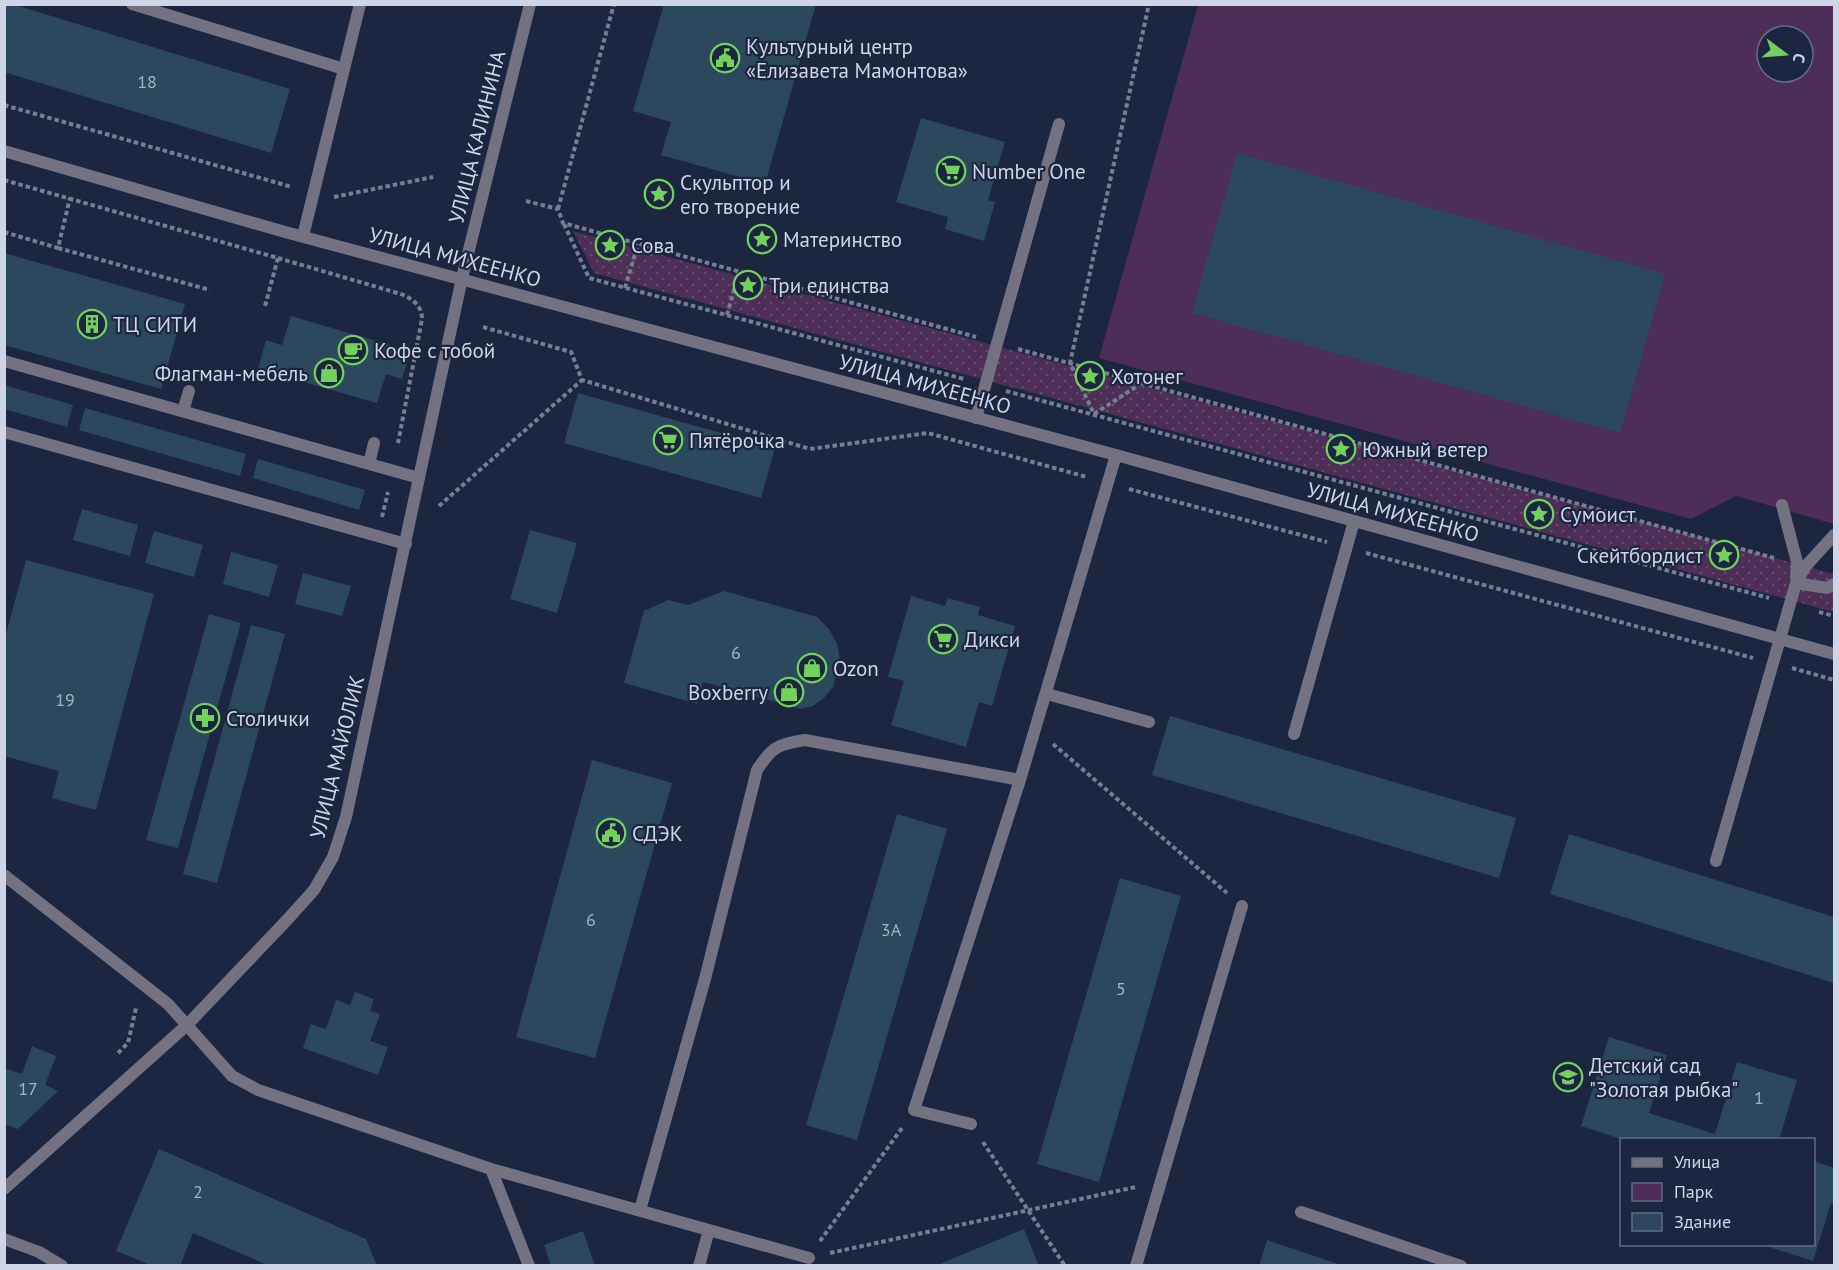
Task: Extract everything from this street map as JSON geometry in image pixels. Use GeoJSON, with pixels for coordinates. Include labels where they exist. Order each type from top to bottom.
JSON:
{"type":"FeatureCollection","features":[{"type":"Feature","properties":{"kind":"street"},"geometry":{"type":"LineString","coordinates":[[132,4],[344,69]]}},
{"type":"Feature","properties":{"kind":"street"},"geometry":{"type":"LineString","coordinates":[[303,236],[360,4]]}},
{"type":"Feature","properties":{"kind":"street","name":"УЛИЦА КАЛИНИНА"},"geometry":{"type":"LineString","coordinates":[[462,278],[530,4]]}},
{"type":"Feature","properties":{"kind":"street"},"geometry":{"type":"LineString","coordinates":[[976,418],[1059,124]]}},
{"type":"Feature","properties":{"kind":"street","name":"УЛИЦА МИХЕЕНКО"},"geometry":{"type":"LineString","coordinates":[[4,151],[303,236],[1116,455],[1834,654]]}},
{"type":"Feature","properties":{"kind":"street","name":"УЛИЦА МАЙОЛИК"},"geometry":{"type":"LineString","coordinates":[[4,1189],[187,1025],[314,890],[333,857],[346,817],[462,278]]}},
{"type":"Feature","properties":{"kind":"street"},"geometry":{"type":"LineString","coordinates":[[4,361],[419,478]]}},
{"type":"Feature","properties":{"kind":"street"},"geometry":{"type":"LineString","coordinates":[[183,411],[189,391]]}},
{"type":"Feature","properties":{"kind":"street"},"geometry":{"type":"LineString","coordinates":[[4,432],[406,544]]}},
{"type":"Feature","properties":{"kind":"street"},"geometry":{"type":"LineString","coordinates":[[369,464],[374,443]]}},
{"type":"Feature","properties":{"kind":"street"},"geometry":{"type":"LineString","coordinates":[[971,1124],[914,1110],[1036,730],[1116,455]]}},
{"type":"Feature","properties":{"kind":"street"},"geometry":{"type":"LineString","coordinates":[[1782,505],[1797,565],[1796,584]]}},
{"type":"Feature","properties":{"kind":"street"},"geometry":{"type":"LineString","coordinates":[[1294,734],[1354,522]]}},
{"type":"Feature","properties":{"kind":"street"},"geometry":{"type":"LineString","coordinates":[[1716,861],[1796,584],[1804,567],[1834,535]]}},
{"type":"Feature","properties":{"kind":"street"},"geometry":{"type":"LineString","coordinates":[[1796,584],[1827,588],[1834,584]]}},
{"type":"Feature","properties":{"kind":"street"},"geometry":{"type":"LineString","coordinates":[[1047,694],[1149,722]]}},
{"type":"Feature","properties":{"kind":"street"},"geometry":{"type":"LineString","coordinates":[[640,1210],[705,979],[757,770],[768,753],[785,743],[805,740],[1020,780]]}},
{"type":"Feature","properties":{"kind":"street"},"geometry":{"type":"LineString","coordinates":[[4,875],[168,1004],[232,1076],[258,1090],[491,1169],[809,1258]]}},
{"type":"Feature","properties":{"kind":"street"},"geometry":{"type":"LineString","coordinates":[[1136,1266],[1242,906]]}},
{"type":"Feature","properties":{"kind":"street"},"geometry":{"type":"LineString","coordinates":[[491,1169],[529,1266]]}},
{"type":"Feature","properties":{"kind":"street"},"geometry":{"type":"LineString","coordinates":[[1300,1212],[1461,1266]]}},
{"type":"Feature","properties":{"kind":"street"},"geometry":{"type":"LineString","coordinates":[[699,1266],[709,1230]]}},
{"type":"Feature","properties":{"kind":"street"},"geometry":{"type":"LineString","coordinates":[[4,1239],[39,1252],[62,1266]]}},
{"type":"Feature","properties":{"kind":"path"},"geometry":{"type":"LineString","coordinates":[[614,4],[558,209],[589,278],[1834,616]]}},
{"type":"Feature","properties":{"kind":"path"},"geometry":{"type":"LineString","coordinates":[[1094,414],[1070,363],[1149,4]]}},
{"type":"Feature","properties":{"kind":"path"},"geometry":{"type":"LineString","coordinates":[[4,105],[331,198],[434,177]]}},
{"type":"Feature","properties":{"kind":"path"},"geometry":{"type":"LineString","coordinates":[[4,180],[401,294],[417,305],[422,312],[392,470],[376,537]]}},
{"type":"Feature","properties":{"kind":"path"},"geometry":{"type":"LineString","coordinates":[[58,248],[70,198]]}},
{"type":"Feature","properties":{"kind":"path"},"geometry":{"type":"LineString","coordinates":[[526,201],[558,209]]}},
{"type":"Feature","properties":{"kind":"path"},"geometry":{"type":"LineString","coordinates":[[563,223],[1797,565]]}},
{"type":"Feature","properties":{"kind":"path"},"geometry":{"type":"LineString","coordinates":[[4,232],[210,290]]}},
{"type":"Feature","properties":{"kind":"path"},"geometry":{"type":"LineString","coordinates":[[625,288],[638,244]]}},
{"type":"Feature","properties":{"kind":"path"},"geometry":{"type":"LineString","coordinates":[[265,306],[278,258]]}},
{"type":"Feature","properties":{"kind":"path"},"geometry":{"type":"LineString","coordinates":[[727,315],[739,272]]}},
{"type":"Feature","properties":{"kind":"path"},"geometry":{"type":"LineString","coordinates":[[483,327],[571,352],[582,380]]}},
{"type":"Feature","properties":{"kind":"path"},"geometry":{"type":"LineString","coordinates":[[582,380],[810,449],[928,434],[1834,680]]}},
{"type":"Feature","properties":{"kind":"path"},"geometry":{"type":"LineString","coordinates":[[439,506],[582,380]]}},
{"type":"Feature","properties":{"kind":"path"},"geometry":{"type":"LineString","coordinates":[[1094,414],[1142,383]]}},
{"type":"Feature","properties":{"kind":"path"},"geometry":{"type":"LineString","coordinates":[[1036,730],[1242,906]]}},
{"type":"Feature","properties":{"kind":"path"},"geometry":{"type":"LineString","coordinates":[[118,1053],[128,1043],[136,1008]]}},
{"type":"Feature","properties":{"kind":"path"},"geometry":{"type":"LineString","coordinates":[[809,1258],[914,1110]]}},
{"type":"Feature","properties":{"kind":"path"},"geometry":{"type":"LineString","coordinates":[[971,1124],[1065,1266]]}},
{"type":"Feature","properties":{"kind":"path"},"geometry":{"type":"LineString","coordinates":[[809,1258],[1161,1182]]}},
{"type":"Feature","properties":{"kind":"green space"},"geometry":{"type":"Polygon","coordinates":[[[1198,5],[1834,5],[1834,524],[1736,496],[1691,519],[1099,358],[1198,5]]]}},
{"type":"Feature","properties":{"kind":"green space"},"geometry":{"type":"Polygon","coordinates":[[[573,231],[1834,574],[1834,612],[594,273],[573,231]]]}},
{"type":"Feature","properties":{"kind":"building"},"geometry":{"type":"Polygon","coordinates":[[[4,4],[12,4],[290,89],[271,153],[4,72],[4,4]]]}},
{"type":"Feature","properties":{"kind":"building","name":"Культурный центр «Елизавета Мамонтова»"},"geometry":{"type":"Polygon","coordinates":[[[664,4],[816,4],[765,184],[661,155],[671,122],[633,111],[664,4]]]}},
{"type":"Feature","properties":{"kind":"building","name":"Number One"},"geometry":{"type":"Polygon","coordinates":[[[921,118],[1005,142],[988,200],[995,202],[984,241],[945,229],[948,217],[896,202],[921,118]]]}},
{"type":"Feature","properties":{"kind":"building"},"geometry":{"type":"Polygon","coordinates":[[[1237,153],[1665,274],[1620,433],[1192,313],[1237,153]]]}},
{"type":"Feature","properties":{"kind":"building","name":"ТЦ СИТИ"},"geometry":{"type":"Polygon","coordinates":[[[4,253],[185,304],[161,389],[4,345],[4,253]]]}},
{"type":"Feature","properties":{"kind":"building"},"geometry":{"type":"Polygon","coordinates":[[[291,316],[410,351],[402,379],[386,374],[377,403],[258,369],[266,340],[282,345],[291,316]]]}},
{"type":"Feature","properties":{"kind":"building"},"geometry":{"type":"Polygon","coordinates":[[[4,385],[73,405],[67,427],[4,409],[4,385]]]}},
{"type":"Feature","properties":{"kind":"building"},"geometry":{"type":"Polygon","coordinates":[[[578,393],[775,448],[761,498],[564,443],[578,393]]]}},
{"type":"Feature","properties":{"kind":"building"},"geometry":{"type":"Polygon","coordinates":[[[85,408],[246,454],[240,476],[79,430],[85,408]]]}},
{"type":"Feature","properties":{"kind":"building"},"geometry":{"type":"Polygon","coordinates":[[[258,459],[365,490],[359,510],[253,478],[258,459]]]}},
{"type":"Feature","properties":{"kind":"building"},"geometry":{"type":"Polygon","coordinates":[[[82,509],[138,525],[130,556],[73,540],[82,509]]]}},
{"type":"Feature","properties":{"kind":"building"},"geometry":{"type":"Polygon","coordinates":[[[530,530],[577,543],[557,613],[510,599],[530,530]]]}},
{"type":"Feature","properties":{"kind":"building"},"geometry":{"type":"Polygon","coordinates":[[[154,531],[203,545],[194,577],[145,563],[154,531]]]}},
{"type":"Feature","properties":{"kind":"building"},"geometry":{"type":"Polygon","coordinates":[[[231,552],[278,565],[269,597],[223,584],[231,552]]]}},
{"type":"Feature","properties":{"kind":"building"},"geometry":{"type":"Polygon","coordinates":[[[26,560],[154,594],[96,810],[52,798],[59,771],[4,756],[4,641],[26,560]]]}},
{"type":"Feature","properties":{"kind":"building"},"geometry":{"type":"Polygon","coordinates":[[[303,573],[351,586],[342,616],[295,604],[303,573]]]}},
{"type":"Feature","properties":{"kind":"building"},"geometry":{"type":"Polygon","coordinates":[[[724,591],[817,617],[829,629],[837,644],[840,660],[833,687],[824,698],[813,706],[801,709],[703,682],[697,704],[624,683],[644,611],[668,600],[688,605],[724,591]]]}},
{"type":"Feature","properties":{"kind":"building"},"geometry":{"type":"Polygon","coordinates":[[[911,596],[945,606],[948,598],[980,607],[978,615],[1015,626],[992,706],[979,702],[966,747],[891,725],[904,681],[888,677],[911,596]]]}},
{"type":"Feature","properties":{"kind":"building"},"geometry":{"type":"Polygon","coordinates":[[[209,614],[241,623],[178,848],[146,840],[209,614]]]}},
{"type":"Feature","properties":{"kind":"building"},"geometry":{"type":"Polygon","coordinates":[[[251,625],[285,634],[217,883],[183,874],[251,625]]]}},
{"type":"Feature","properties":{"kind":"building"},"geometry":{"type":"Polygon","coordinates":[[[1170,716],[1516,818],[1499,878],[1152,775],[1170,716]]]}},
{"type":"Feature","properties":{"kind":"building"},"geometry":{"type":"Polygon","coordinates":[[[592,760],[672,783],[595,1058],[516,1037],[592,760]]]}},
{"type":"Feature","properties":{"kind":"building"},"geometry":{"type":"Polygon","coordinates":[[[897,814],[947,829],[857,1140],[806,1125],[897,814]]]}},
{"type":"Feature","properties":{"kind":"building"},"geometry":{"type":"Polygon","coordinates":[[[1569,834],[1834,917],[1834,983],[1550,894],[1569,834]]]}},
{"type":"Feature","properties":{"kind":"building"},"geometry":{"type":"Polygon","coordinates":[[[1120,878],[1181,896],[1099,1182],[1037,1164],[1120,878]]]}},
{"type":"Feature","properties":{"kind":"building"},"geometry":{"type":"Polygon","coordinates":[[[355,992],[374,999],[370,1011],[380,1014],[370,1041],[388,1047],[378,1075],[303,1048],[311,1024],[326,1029],[336,1000],[350,1005],[355,992]]]}},
{"type":"Feature","properties":{"kind":"building"},"geometry":{"type":"Polygon","coordinates":[[[1609,1037],[1667,1055],[1649,1113],[1715,1134],[1737,1062],[1797,1080],[1780,1138],[1620,1139],[1581,1126],[1609,1037]]]}},
{"type":"Feature","properties":{"kind":"building"},"geometry":{"type":"Polygon","coordinates":[[[32,1046],[56,1056],[45,1085],[58,1091],[18,1129],[4,1124],[4,1068],[22,1074],[32,1046]]]}},
{"type":"Feature","properties":{"kind":"building"},"geometry":{"type":"Polygon","coordinates":[[[159,1149],[366,1239],[377,1266],[270,1266],[193,1233],[180,1266],[153,1266],[116,1251],[159,1149]]]}},
{"type":"Feature","properties":{"kind":"building"},"geometry":{"type":"Polygon","coordinates":[[[1815,1161],[1834,1168],[1834,1204],[1831,1203],[1813,1261],[1766,1246],[1815,1246],[1815,1161]]]}},
{"type":"Feature","properties":{"kind":"building"},"geometry":{"type":"Polygon","coordinates":[[[1024,1229],[1039,1266],[937,1266],[937,1265],[1024,1229]]]}},
{"type":"Feature","properties":{"kind":"building"},"geometry":{"type":"Polygon","coordinates":[[[583,1231],[595,1266],[551,1266],[544,1245],[583,1231]]]}},
{"type":"Feature","properties":{"kind":"building"},"geometry":{"type":"Polygon","coordinates":[[[1267,1240],[1341,1265],[1341,1266],[1259,1266],[1267,1240]]]}},
{"type":"Feature","properties":{"kind":"place","name":"Культурный центр «Елизавета Мамонтова»"},"geometry":{"type":"Point","coordinates":[725,58]}},
{"type":"Feature","properties":{"kind":"place","name":"Number One"},"geometry":{"type":"Point","coordinates":[951,171]}},
{"type":"Feature","properties":{"kind":"place","name":"Скульптор и его творение"},"geometry":{"type":"Point","coordinates":[659,194]}},
{"type":"Feature","properties":{"kind":"place","name":"Материнство"},"geometry":{"type":"Point","coordinates":[762,239]}},
{"type":"Feature","properties":{"kind":"place","name":"Сова"},"geometry":{"type":"Point","coordinates":[610,245]}},
{"type":"Feature","properties":{"kind":"place","name":"Три единства"},"geometry":{"type":"Point","coordinates":[748,285]}},
{"type":"Feature","properties":{"kind":"place","name":"ТЦ СИТИ"},"geometry":{"type":"Point","coordinates":[92,324]}},
{"type":"Feature","properties":{"kind":"place","name":"Кофе с тобой"},"geometry":{"type":"Point","coordinates":[353,350]}},
{"type":"Feature","properties":{"kind":"place","name":"Флагман-мебель"},"geometry":{"type":"Point","coordinates":[329,373]}},
{"type":"Feature","properties":{"kind":"place","name":"Хотонег"},"geometry":{"type":"Point","coordinates":[1090,376]}},
{"type":"Feature","properties":{"kind":"place","name":"Пятёрочка"},"geometry":{"type":"Point","coordinates":[668,440]}},
{"type":"Feature","properties":{"kind":"place","name":"Южный ветер"},"geometry":{"type":"Point","coordinates":[1341,449]}},
{"type":"Feature","properties":{"kind":"place","name":"Сумоист"},"geometry":{"type":"Point","coordinates":[1539,514]}},
{"type":"Feature","properties":{"kind":"place","name":"Скейтбордист"},"geometry":{"type":"Point","coordinates":[1724,555]}},
{"type":"Feature","properties":{"kind":"place","name":"Дикси"},"geometry":{"type":"Point","coordinates":[943,639]}},
{"type":"Feature","properties":{"kind":"place","name":"Ozon"},"geometry":{"type":"Point","coordinates":[812,668]}},
{"type":"Feature","properties":{"kind":"place","name":"Boxberry"},"geometry":{"type":"Point","coordinates":[789,692]}},
{"type":"Feature","properties":{"kind":"place","name":"Столички"},"geometry":{"type":"Point","coordinates":[205,718]}},
{"type":"Feature","properties":{"kind":"place","name":"СДЭК"},"geometry":{"type":"Point","coordinates":[611,833]}},
{"type":"Feature","properties":{"kind":"place","name":"Детский сад \"Золотая рыбка\""},"geometry":{"type":"Point","coordinates":[1568,1077]}}]}
